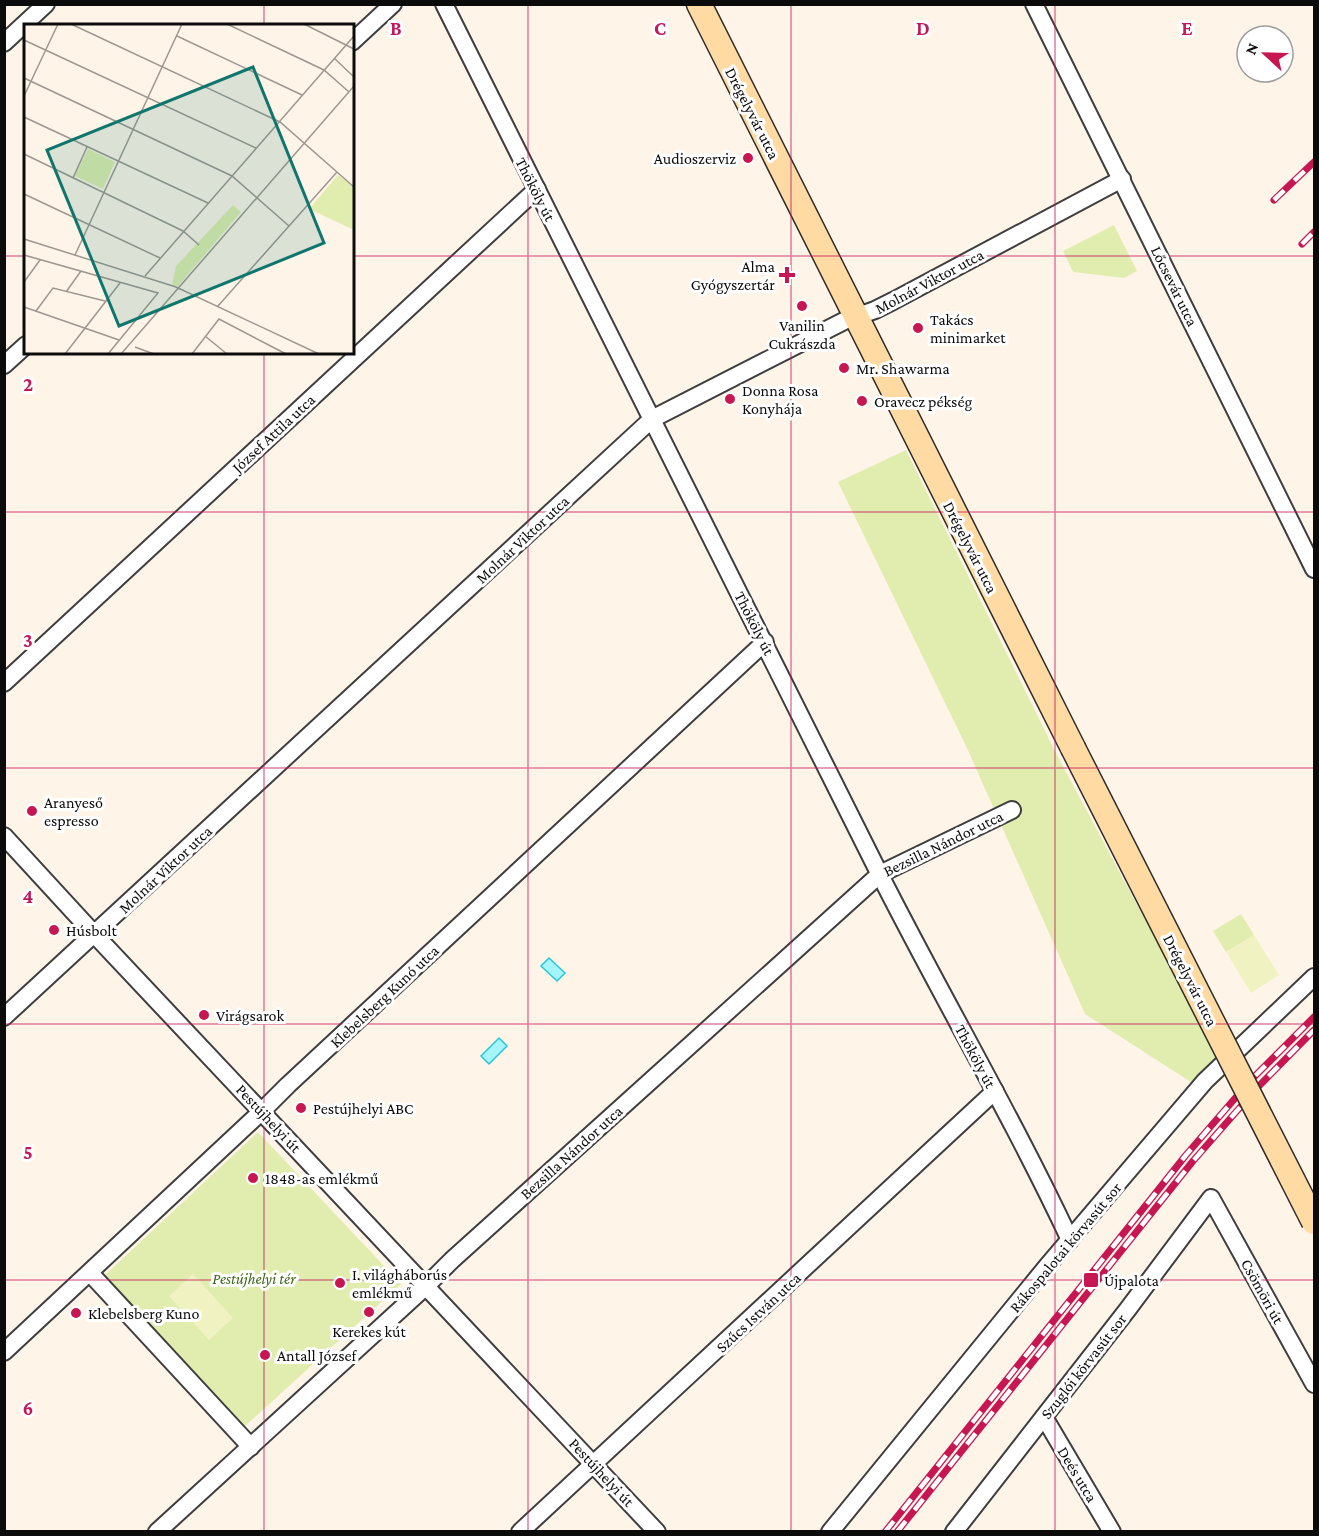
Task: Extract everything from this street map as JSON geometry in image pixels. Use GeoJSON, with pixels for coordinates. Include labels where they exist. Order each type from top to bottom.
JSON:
{"type":"FeatureCollection","features":[{"type":"Feature","properties":{"kind":"main road","name":"Drégelyvár utca"},"geometry":{"type":"LineString","coordinates":[[699,4],[1072,748],[1314,1222]]}},
{"type":"Feature","properties":{"kind":"street"},"geometry":{"type":"LineString","coordinates":[[24,24],[46,4]]}},
{"type":"Feature","properties":{"kind":"street"},"geometry":{"type":"LineString","coordinates":[[354,40],[393,4]]}},
{"type":"Feature","properties":{"kind":"street","name":"Thököly út"},"geometry":{"type":"LineString","coordinates":[[444,4],[879,874],[995,1091],[1070,1240]]}},
{"type":"Feature","properties":{"kind":"street","name":"Lőcsevár utca"},"geometry":{"type":"LineString","coordinates":[[1034,4],[1314,569]]}},
{"type":"Feature","properties":{"kind":"street"},"geometry":{"type":"LineString","coordinates":[[4,43],[24,24]]}},
{"type":"Feature","properties":{"kind":"street","name":"Molnár Viktor utca"},"geometry":{"type":"LineString","coordinates":[[4,1017],[652,419],[837,325],[893,301],[1122,179]]}},
{"type":"Feature","properties":{"kind":"street","name":"József Attila utca"},"geometry":{"type":"LineString","coordinates":[[7,680],[537,189]]}},
{"type":"Feature","properties":{"kind":"street"},"geometry":{"type":"LineString","coordinates":[[4,365],[24,347]]}},
{"type":"Feature","properties":{"kind":"street","name":"Klebelsberg Kunó utca"},"geometry":{"type":"LineString","coordinates":[[4,1352],[765,642]]}},
{"type":"Feature","properties":{"kind":"street","name":"Bezsilla Nándor utca"},"geometry":{"type":"LineString","coordinates":[[157,1532],[252,1447],[461,1252],[879,874],[1012,810]]}},
{"type":"Feature","properties":{"kind":"street","name":"Pestújhelyi út"},"geometry":{"type":"LineString","coordinates":[[4,836],[595,1463],[657,1532]]}},
{"type":"Feature","properties":{"kind":"street","name":"Rákospalotai körvasút sor"},"geometry":{"type":"LineString","coordinates":[[830,1532],[1070,1240],[1217,1068],[1314,976]]}},
{"type":"Feature","properties":{"kind":"street","name":"Szűcs István utca"},"geometry":{"type":"LineString","coordinates":[[520,1532],[995,1091]]}},
{"type":"Feature","properties":{"kind":"street","name":"Csömöri út"},"geometry":{"type":"LineString","coordinates":[[1211,1198],[1314,1384]]}},
{"type":"Feature","properties":{"kind":"street","name":"Szuglói körvasút sor"},"geometry":{"type":"LineString","coordinates":[[954,1532],[1211,1198]]}},
{"type":"Feature","properties":{"kind":"street"},"geometry":{"type":"LineString","coordinates":[[90,1273],[252,1447]]}},
{"type":"Feature","properties":{"kind":"street","name":"Deés utca"},"geometry":{"type":"LineString","coordinates":[[1044,1416],[1113,1532]]}},
{"type":"Feature","properties":{"kind":"green space"},"geometry":{"type":"Polygon","coordinates":[[[1114,225],[1137,271],[1124,278],[1073,272],[1063,251],[1114,225]]]}},
{"type":"Feature","properties":{"kind":"green space"},"geometry":{"type":"Polygon","coordinates":[[[906,450],[1056,753],[1136,903],[1221,1051],[1194,1084],[1085,1014],[966,746],[838,482],[906,450]]]}},
{"type":"Feature","properties":{"kind":"green space"},"geometry":{"type":"Polygon","coordinates":[[[1241,914],[1254,935],[1226,952],[1213,931],[1241,914]]]}},
{"type":"Feature","properties":{"kind":"green space"},"geometry":{"type":"Polygon","coordinates":[[[1254,935],[1279,975],[1251,993],[1226,952],[1254,935]]]}},
{"type":"Feature","properties":{"kind":"green space","name":"Pestújhelyi tér"},"geometry":{"type":"Polygon","coordinates":[[[258,1132],[401,1284],[244,1427],[104,1276],[258,1132]]]}},
{"type":"Feature","properties":{"kind":"green space"},"geometry":{"type":"Polygon","coordinates":[[[193,1274],[233,1318],[209,1340],[169,1296],[193,1274]]]}},
{"type":"Feature","properties":{"kind":"water"},"geometry":{"type":"Polygon","coordinates":[[[549,958],[565,973],[557,981],[541,966],[549,958]]]}},
{"type":"Feature","properties":{"kind":"water"},"geometry":{"type":"Polygon","coordinates":[[[499,1038],[507,1046],[489,1064],[481,1056],[499,1038]]]}},
{"type":"Feature","properties":{"kind":"railway"},"geometry":{"type":"LineString","coordinates":[[1274,200],[1314,162]]}},
{"type":"Feature","properties":{"kind":"railway"},"geometry":{"type":"LineString","coordinates":[[1302,244],[1314,232]]}},
{"type":"Feature","properties":{"kind":"railway"},"geometry":{"type":"LineString","coordinates":[[885,1532],[1186,1155],[1250,1081],[1314,1017]]}},
{"type":"Feature","properties":{"kind":"railway"},"geometry":{"type":"LineString","coordinates":[[897,1532],[1193,1161],[1257,1088],[1314,1030]]}},
{"type":"Feature","properties":{"kind":"place","name":"Audioszerviz"},"geometry":{"type":"Point","coordinates":[748,158]}},
{"type":"Feature","properties":{"kind":"place","name":"Alma Gyógyszertár"},"geometry":{"type":"Point","coordinates":[787,275]}},
{"type":"Feature","properties":{"kind":"place","name":"Vanilin Cukrászda"},"geometry":{"type":"Point","coordinates":[802,306]}},
{"type":"Feature","properties":{"kind":"place","name":"Takács minimarket"},"geometry":{"type":"Point","coordinates":[918,328]}},
{"type":"Feature","properties":{"kind":"place","name":"Mr. Shawarma"},"geometry":{"type":"Point","coordinates":[844,368]}},
{"type":"Feature","properties":{"kind":"place","name":"Donna Rosa Konyhája"},"geometry":{"type":"Point","coordinates":[730,399]}},
{"type":"Feature","properties":{"kind":"place","name":"Oravecz pékség"},"geometry":{"type":"Point","coordinates":[862,401]}},
{"type":"Feature","properties":{"kind":"place","name":"Aranyeső espresso"},"geometry":{"type":"Point","coordinates":[32,811]}},
{"type":"Feature","properties":{"kind":"place","name":"Húsbolt"},"geometry":{"type":"Point","coordinates":[54,930]}},
{"type":"Feature","properties":{"kind":"place","name":"Virágsarok"},"geometry":{"type":"Point","coordinates":[204,1015]}},
{"type":"Feature","properties":{"kind":"place","name":"Pestújhelyi ABC"},"geometry":{"type":"Point","coordinates":[301,1108]}},
{"type":"Feature","properties":{"kind":"place","name":"1848-as emlékmű"},"geometry":{"type":"Point","coordinates":[253,1178]}},
{"type":"Feature","properties":{"kind":"place","name":"Újpalota"},"geometry":{"type":"Point","coordinates":[1091,1280]}},
{"type":"Feature","properties":{"kind":"place","name":"I. világháborús emlékmű"},"geometry":{"type":"Point","coordinates":[340,1283]}},
{"type":"Feature","properties":{"kind":"place","name":"Kerekes kút"},"geometry":{"type":"Point","coordinates":[369,1312]}},
{"type":"Feature","properties":{"kind":"place","name":"Klebelsberg Kuno"},"geometry":{"type":"Point","coordinates":[76,1313]}},
{"type":"Feature","properties":{"kind":"place","name":"Antall József"},"geometry":{"type":"Point","coordinates":[265,1355]}}]}
